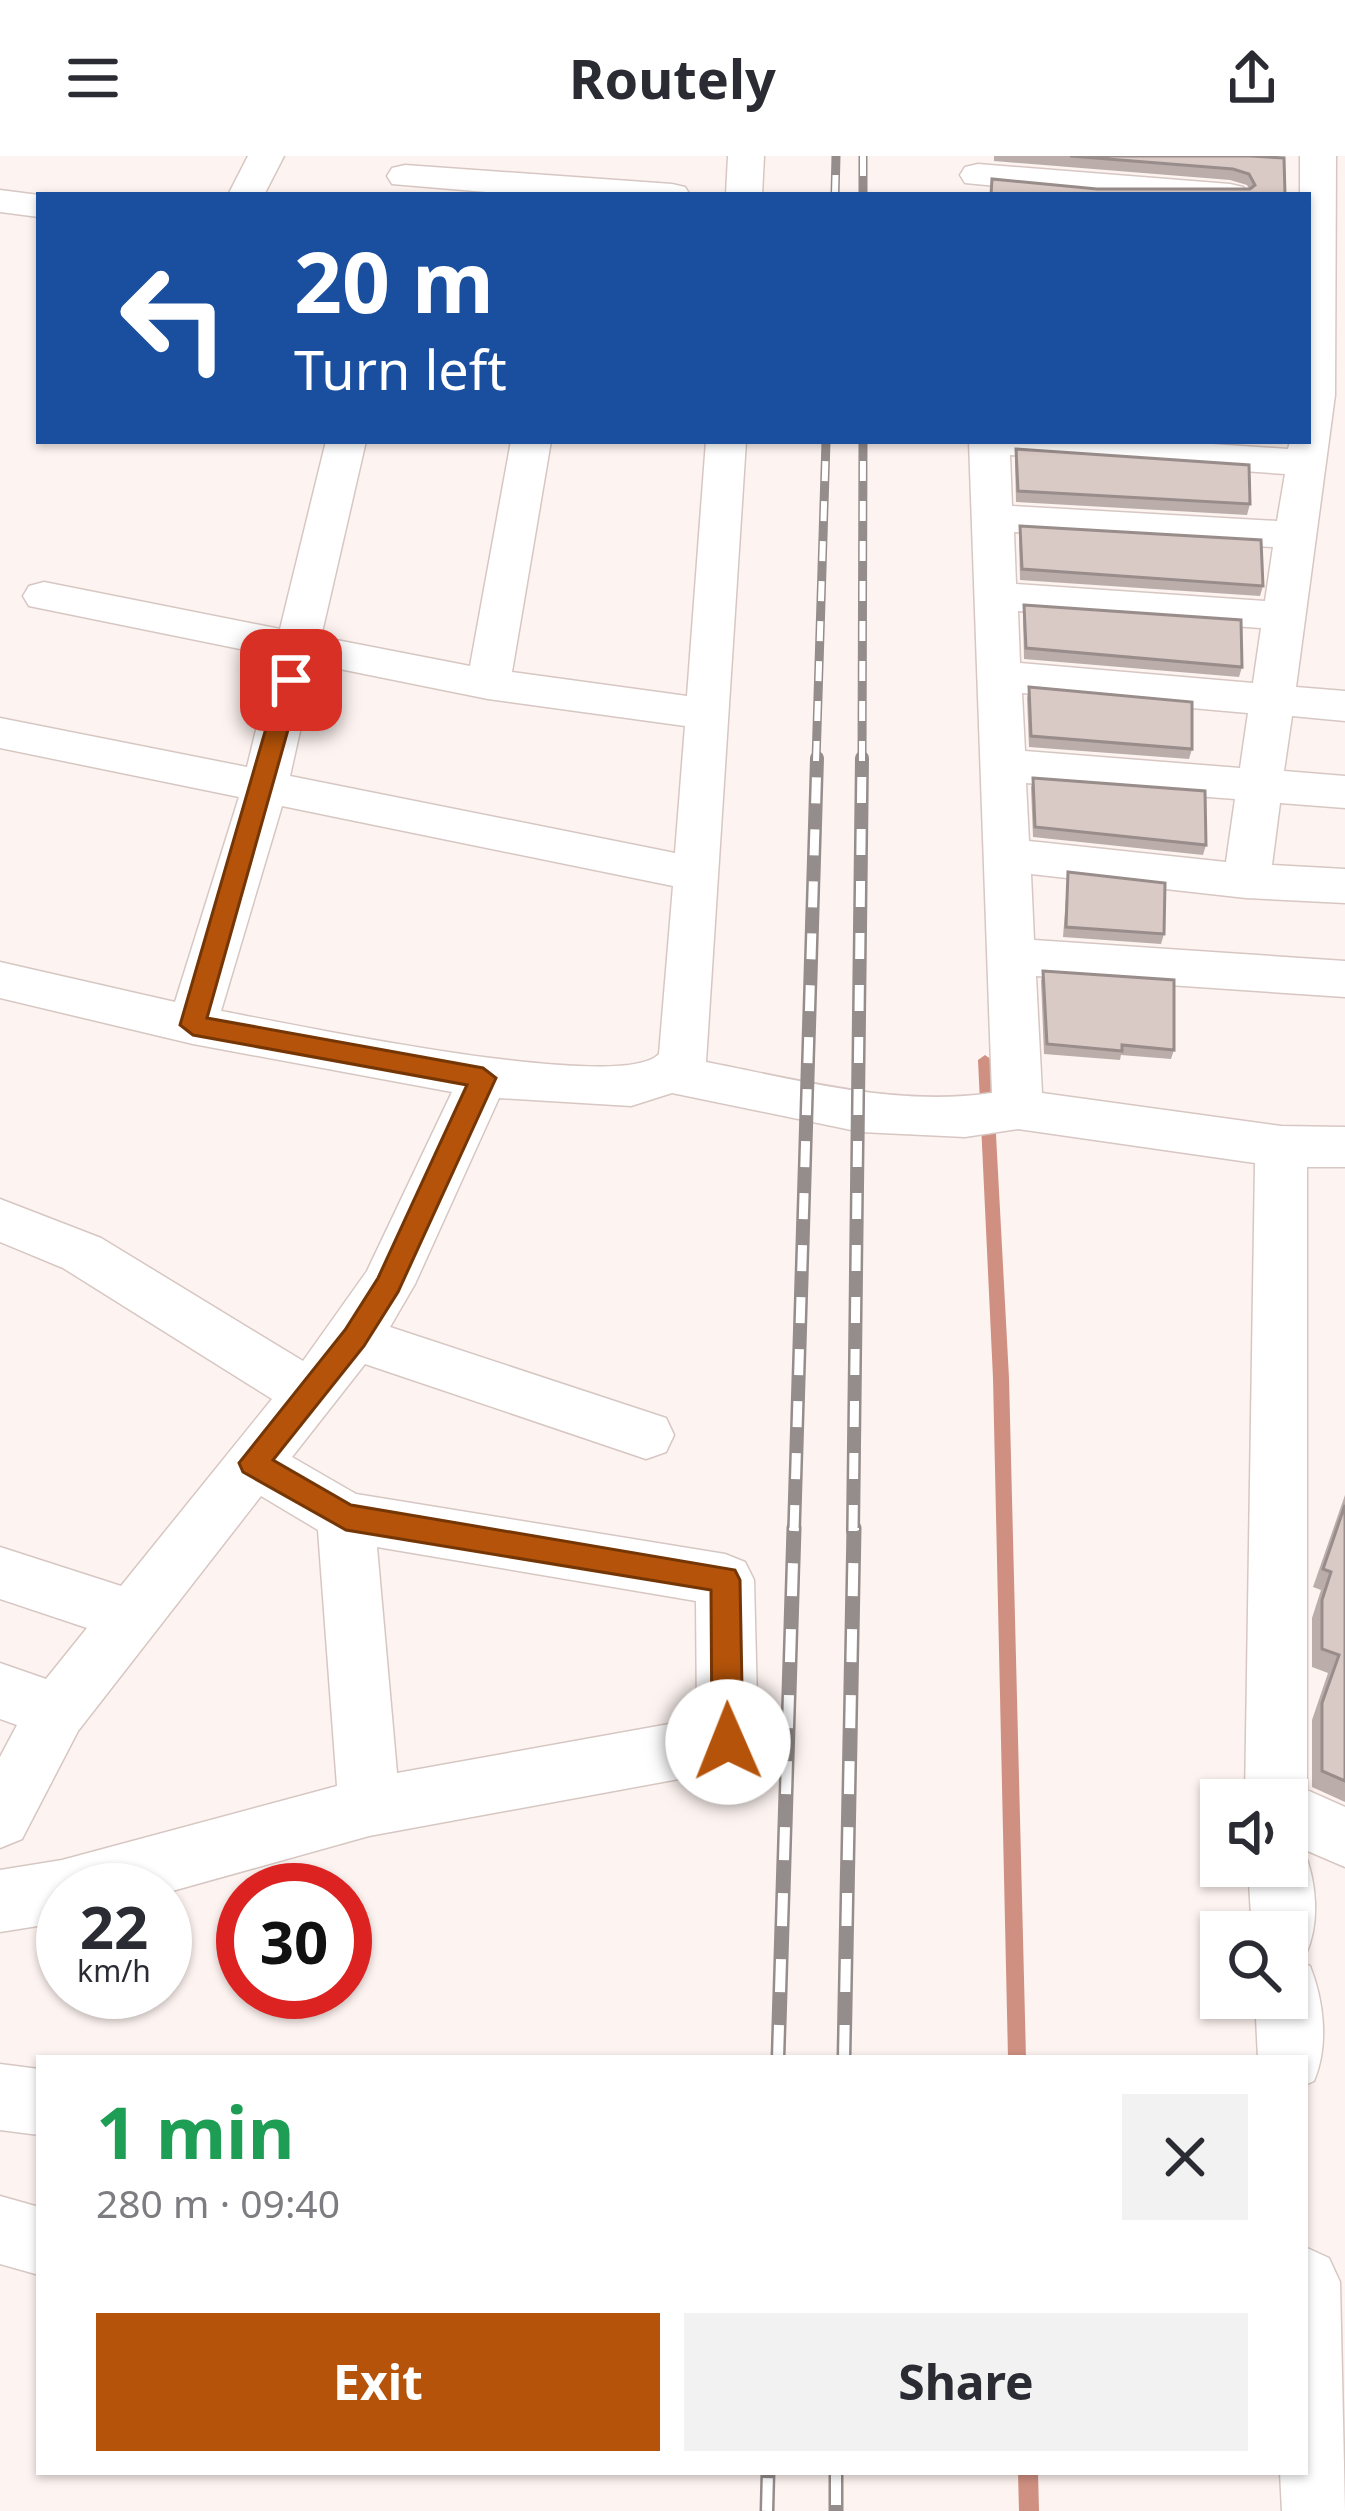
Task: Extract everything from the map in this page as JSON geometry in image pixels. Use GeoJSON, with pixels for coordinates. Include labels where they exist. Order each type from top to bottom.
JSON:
{"type":"FeatureCollection","features":[{"type":"Feature","properties":{"kind":"street"},"geometry":{"type":"LineString","coordinates":[[248,192],[266,156]]}},
{"type":"Feature","properties":{"kind":"street"},"geometry":{"type":"LineString","coordinates":[[744,192],[746,156]]}},
{"type":"Feature","properties":{"kind":"street"},"geometry":{"type":"LineString","coordinates":[[1312,395],[1313,202],[1318,156]]}},
{"type":"Feature","properties":{"kind":"street"},"geometry":{"type":"LineString","coordinates":[[978,175],[1191,192]]}},
{"type":"Feature","properties":{"kind":"street"},"geometry":{"type":"LineString","coordinates":[[405,176],[577,181],[651,192]]}},
{"type":"Feature","properties":{"kind":"street"},"geometry":{"type":"LineString","coordinates":[[0,201],[36,206]]}},
{"type":"Feature","properties":{"kind":"street"},"geometry":{"type":"LineString","coordinates":[[193,1025],[265,785],[345,444]]}},
{"type":"Feature","properties":{"kind":"street"},"geometry":{"type":"LineString","coordinates":[[488,684],[530,444]]}},
{"type":"Feature","properties":{"kind":"street"},"geometry":{"type":"LineString","coordinates":[[672,1074],[683,1059],[686,1042],[726,444]]}},
{"type":"Feature","properties":{"kind":"street"},"geometry":{"type":"LineString","coordinates":[[989,444],[1011,956],[995,1112]]}},
{"type":"Feature","properties":{"kind":"street"},"geometry":{"type":"LineString","coordinates":[[1032,444],[1306,463]]}},
{"type":"Feature","properties":{"kind":"street"},"geometry":{"type":"LineString","coordinates":[[1246,880],[1308,444]]}},
{"type":"Feature","properties":{"kind":"street"},"geometry":{"type":"LineString","coordinates":[[992,518],[1296,535]]}},
{"type":"Feature","properties":{"kind":"street"},"geometry":{"type":"LineString","coordinates":[[44,596],[488,684],[706,714]]}},
{"type":"Feature","properties":{"kind":"street"},"geometry":{"type":"LineString","coordinates":[[996,596],[1284,616]]}},
{"type":"Feature","properties":{"kind":"street"},"geometry":{"type":"LineString","coordinates":[[1000,676],[1345,706]]}},
{"type":"Feature","properties":{"kind":"street"},"geometry":{"type":"LineString","coordinates":[[0,733],[698,874]]}},
{"type":"Feature","properties":{"kind":"street"},"geometry":{"type":"LineString","coordinates":[[1003,765],[1345,792]]}},
{"type":"Feature","properties":{"kind":"street"},"geometry":{"type":"LineString","coordinates":[[1007,855],[1345,886]]}},
{"type":"Feature","properties":{"kind":"street"},"geometry":{"type":"LineString","coordinates":[[1011,956],[1345,979]]}},
{"type":"Feature","properties":{"kind":"street"},"geometry":{"type":"LineString","coordinates":[[0,980],[193,1025],[483,1078],[631,1087],[672,1074],[861,1112],[995,1112],[1281,1146],[1345,1147]]}},
{"type":"Feature","properties":{"kind":"street"},"geometry":{"type":"LineString","coordinates":[[1,1815],[57,1711],[354,1338],[388,1284],[483,1078]]}},
{"type":"Feature","properties":{"kind":"street"},"geometry":{"type":"LineString","coordinates":[[1276,1779],[1281,1146]]}},
{"type":"Feature","properties":{"kind":"street"},"geometry":{"type":"LineString","coordinates":[[0,1220],[82,1253],[310,1394]]}},
{"type":"Feature","properties":{"kind":"street"},"geometry":{"type":"LineString","coordinates":[[354,1338],[646,1435]]}},
{"type":"Feature","properties":{"kind":"street"},"geometry":{"type":"LineString","coordinates":[[163,1863],[369,1807],[728,1742],[725,1580],[346,1517],[254,1463]]}},
{"type":"Feature","properties":{"kind":"street"},"geometry":{"type":"LineString","coordinates":[[346,1517],[369,1807]]}},
{"type":"Feature","properties":{"kind":"street"},"geometry":{"type":"LineString","coordinates":[[0,1573],[133,1617]]}},
{"type":"Feature","properties":{"kind":"street"},"geometry":{"type":"LineString","coordinates":[[0,1691],[57,1711]]}},
{"type":"Feature","properties":{"kind":"street"},"geometry":{"type":"LineString","coordinates":[[1308,1821],[1345,1837]]}},
{"type":"Feature","properties":{"kind":"street"},"geometry":{"type":"LineString","coordinates":[[0,1901],[36,1895]]}},
{"type":"Feature","properties":{"kind":"street"},"geometry":{"type":"LineString","coordinates":[[1289,2019],[1291,2055]]}},
{"type":"Feature","properties":{"kind":"street"},"geometry":{"type":"LineString","coordinates":[[0,2097],[36,2102]]}},
{"type":"Feature","properties":{"kind":"street"},"geometry":{"type":"LineString","coordinates":[[0,2230],[36,2240]]}},
{"type":"Feature","properties":{"kind":"street"},"geometry":{"type":"LineString","coordinates":[[1308,2281],[1345,2295]]}},
{"type":"Feature","properties":{"kind":"street"},"geometry":{"type":"LineString","coordinates":[[1308,2333],[1318,2511]]}},
{"type":"Feature","properties":{"kind":"building"},"geometry":{"type":"Polygon","coordinates":[[[1070,156],[1284,158],[1285,192],[991,192],[992,179],[1097,189],[1250,189],[1255,185],[1249,174],[1070,156]]]}},
{"type":"Feature","properties":{"kind":"building"},"geometry":{"type":"Polygon","coordinates":[[[1016,449],[1249,465],[1250,504],[1018,491],[1016,449]]]}},
{"type":"Feature","properties":{"kind":"building"},"geometry":{"type":"Polygon","coordinates":[[[1020,526],[1261,540],[1263,586],[1022,569],[1020,526]]]}},
{"type":"Feature","properties":{"kind":"building"},"geometry":{"type":"Polygon","coordinates":[[[1024,605],[1241,620],[1242,667],[1026,648],[1024,605]]]}},
{"type":"Feature","properties":{"kind":"building"},"geometry":{"type":"Polygon","coordinates":[[[1029,687],[1192,702],[1192,749],[1031,736],[1029,687]]]}},
{"type":"Feature","properties":{"kind":"building"},"geometry":{"type":"Polygon","coordinates":[[[1033,778],[1205,791],[1206,845],[1035,827],[1033,778]]]}},
{"type":"Feature","properties":{"kind":"building"},"geometry":{"type":"Polygon","coordinates":[[[1068,872],[1165,883],[1164,934],[1066,927],[1068,872]]]}},
{"type":"Feature","properties":{"kind":"building"},"geometry":{"type":"Polygon","coordinates":[[[1043,971],[1174,980],[1174,1050],[1047,1044],[1043,971]]]}},
{"type":"Feature","properties":{"kind":"building"},"geometry":{"type":"Polygon","coordinates":[[[1345,1505],[1345,1781],[1322,1771],[1322,1703],[1339,1655],[1322,1649],[1322,1600],[1331,1572],[1323,1569],[1345,1505]]]}},
{"type":"Feature","properties":{"kind":"waterway"},"geometry":{"type":"LineString","coordinates":[[985,1060],[1001,1378],[1017,2055]]}},
{"type":"Feature","properties":{"kind":"waterway"},"geometry":{"type":"LineString","coordinates":[[1028,2475],[1029,2511]]}},
{"type":"Feature","properties":{"kind":"railway"},"geometry":{"type":"LineString","coordinates":[[835,192],[836,156]]}},
{"type":"Feature","properties":{"kind":"railway"},"geometry":{"type":"LineString","coordinates":[[863,156],[863,192]]}},
{"type":"Feature","properties":{"kind":"railway"},"geometry":{"type":"LineString","coordinates":[[816,761],[826,444]]}},
{"type":"Feature","properties":{"kind":"railway"},"geometry":{"type":"LineString","coordinates":[[862,761],[863,444]]}},
{"type":"Feature","properties":{"kind":"railway"},"geometry":{"type":"LineString","coordinates":[[794,1531],[817,758]]}},
{"type":"Feature","properties":{"kind":"railway"},"geometry":{"type":"LineString","coordinates":[[853,1531],[862,758]]}},
{"type":"Feature","properties":{"kind":"railway"},"geometry":{"type":"LineString","coordinates":[[778,2055],[794,1528]]}},
{"type":"Feature","properties":{"kind":"railway"},"geometry":{"type":"LineString","coordinates":[[844,2055],[854,1528]]}},
{"type":"Feature","properties":{"kind":"railway"},"geometry":{"type":"LineString","coordinates":[[767,2511],[768,2475]]}},
{"type":"Feature","properties":{"kind":"railway"},"geometry":{"type":"LineString","coordinates":[[836,2475],[836,2511]]}},
{"type":"Feature","properties":{"kind":"route"},"geometry":{"type":"LineString","coordinates":[[291,680],[265,785],[193,1025],[483,1078],[388,1284],[354,1338],[254,1463],[346,1517],[725,1580],[728,1742]]}}]}
